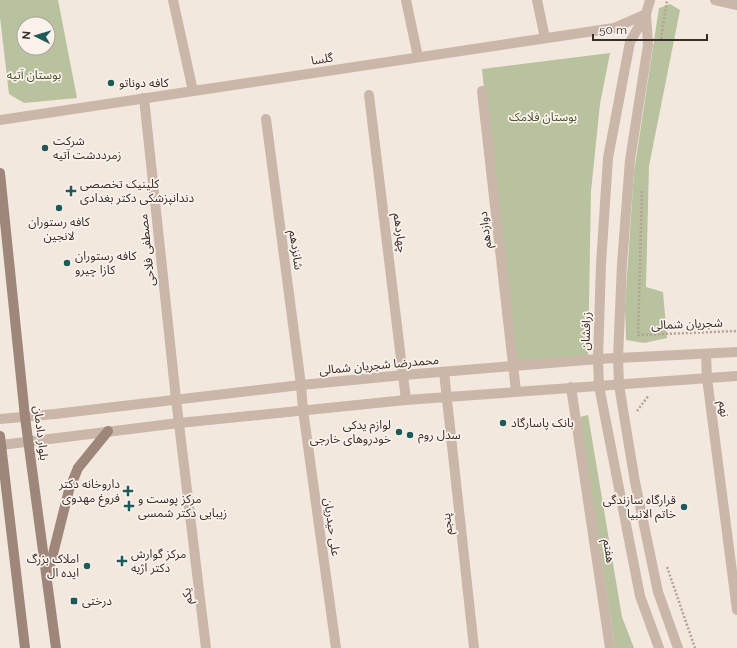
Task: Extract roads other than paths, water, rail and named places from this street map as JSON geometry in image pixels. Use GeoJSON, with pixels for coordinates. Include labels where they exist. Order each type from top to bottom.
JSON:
{"type":"FeatureCollection","features":[{"type":"Feature","properties":{"kind":"main road","name":"بلوار دادمان"},"geometry":{"type":"LineString","coordinates":[[0,173],[25,417],[56,648]]}},
{"type":"Feature","properties":{"kind":"main road"},"geometry":{"type":"LineString","coordinates":[[47,580],[69,490],[78,468],[108,431]]}},
{"type":"Feature","properties":{"kind":"main road"},"geometry":{"type":"LineString","coordinates":[[0,440],[25,648]]}},
{"type":"Feature","properties":{"kind":"street"},"geometry":{"type":"LineString","coordinates":[[173,0],[193,91]]}},
{"type":"Feature","properties":{"kind":"street"},"geometry":{"type":"LineString","coordinates":[[406,0],[418,57]]}},
{"type":"Feature","properties":{"kind":"street"},"geometry":{"type":"LineString","coordinates":[[537,0],[545,38]]}},
{"type":"Feature","properties":{"kind":"street","name":"زرافشان"},"geometry":{"type":"LineString","coordinates":[[650,0],[646,14],[630,42],[608,158],[601,264],[598,359],[599,386],[640,596],[659,648]]}},
{"type":"Feature","properties":{"kind":"street"},"geometry":{"type":"LineString","coordinates":[[715,0],[737,5]]}},
{"type":"Feature","properties":{"kind":"street","name":"گلسا"},"geometry":{"type":"LineString","coordinates":[[0,120],[614,28],[646,14]]}},
{"type":"Feature","properties":{"kind":"street","name":"زرافشان"},"geometry":{"type":"LineString","coordinates":[[646,14],[648,45],[630,160],[622,264],[618,358],[619,385],[635,482],[658,592],[678,648]]}},
{"type":"Feature","properties":{"kind":"street","name":"دوازدهم"},"geometry":{"type":"LineString","coordinates":[[482,91],[516,391]]}},
{"type":"Feature","properties":{"kind":"street","name":"چهاردهم"},"geometry":{"type":"LineString","coordinates":[[369,95],[406,400]]}},
{"type":"Feature","properties":{"kind":"street","name":"مصطفی فلاحی"},"geometry":{"type":"LineString","coordinates":[[144,98],[179,423]]}},
{"type":"Feature","properties":{"kind":"street","name":"شانزدهم"},"geometry":{"type":"LineString","coordinates":[[266,119],[303,410]]}},
{"type":"Feature","properties":{"kind":"street","name":"محمدرضا شجریان شمالی"},"geometry":{"type":"LineString","coordinates":[[0,419],[301,385],[404,375],[598,359],[737,352]]}},
{"type":"Feature","properties":{"kind":"street","name":"نهم"},"geometry":{"type":"LineString","coordinates":[[706,354],[707,378],[737,610]]}},
{"type":"Feature","properties":{"kind":"street","name":"پنجم"},"geometry":{"type":"LineString","coordinates":[[444,372],[474,648]]}},
{"type":"Feature","properties":{"kind":"street"},"geometry":{"type":"LineString","coordinates":[[0,440],[29,441],[179,423],[446,396],[737,376]]}},
{"type":"Feature","properties":{"kind":"street","name":"هفتم"},"geometry":{"type":"LineString","coordinates":[[571,387],[610,648]]}},
{"type":"Feature","properties":{"kind":"street","name":"علی حیدریان"},"geometry":{"type":"LineString","coordinates":[[303,410],[336,648]]}},
{"type":"Feature","properties":{"kind":"street","name":"یکم"},"geometry":{"type":"LineString","coordinates":[[179,423],[206,648]]}},
{"type":"Feature","properties":{"kind":"place","name":"کافه دوناتو"},"geometry":{"type":"Point","coordinates":[111,83]}},
{"type":"Feature","properties":{"kind":"place","name":"شركت زمرددشت آتيه"},"geometry":{"type":"Point","coordinates":[45,148]}},
{"type":"Feature","properties":{"kind":"place","name":"کلینیک تخصصی دندانپزشکی دکتر بغدادی"},"geometry":{"type":"Point","coordinates":[71,191]}},
{"type":"Feature","properties":{"kind":"place","name":"کافه رستوران لانجین"},"geometry":{"type":"Point","coordinates":[59,208]}},
{"type":"Feature","properties":{"kind":"place","name":"کافه رستوران کازا چیرو"},"geometry":{"type":"Point","coordinates":[67,263]}},
{"type":"Feature","properties":{"kind":"place","name":"بانک پاسارگاد"},"geometry":{"type":"Point","coordinates":[503,423]}},
{"type":"Feature","properties":{"kind":"place","name":"لوازم یدکی خودروهای خارجی"},"geometry":{"type":"Point","coordinates":[399,432]}},
{"type":"Feature","properties":{"kind":"place","name":"سدل روم"},"geometry":{"type":"Point","coordinates":[410,435]}},
{"type":"Feature","properties":{"kind":"place","name":"داروخانه دکتر فروغ مهدوی"},"geometry":{"type":"Point","coordinates":[128,491]}},
{"type":"Feature","properties":{"kind":"place","name":"مرکز پوست و زیبایی دکتر شمسی"},"geometry":{"type":"Point","coordinates":[129,506]}},
{"type":"Feature","properties":{"kind":"place","name":"قرارگاه سازندگی خاتم الانبیا"},"geometry":{"type":"Point","coordinates":[684,507]}},
{"type":"Feature","properties":{"kind":"place","name":"مرکز گوارش دکتر اژیه"},"geometry":{"type":"Point","coordinates":[122,561]}},
{"type":"Feature","properties":{"kind":"place","name":"املاک بزرگ ایده ال"},"geometry":{"type":"Point","coordinates":[87,566]}},
{"type":"Feature","properties":{"kind":"place","name":"درختی"},"geometry":{"type":"Point","coordinates":[74,601]}},
{"type":"Feature","properties":{"kind":"park label","name":"بوستان آتیه"},"geometry":{"type":"Point","coordinates":[34,75]}},
{"type":"Feature","properties":{"kind":"park label","name":"بوستان فلامک"},"geometry":{"type":"Point","coordinates":[543,117]}}]}
